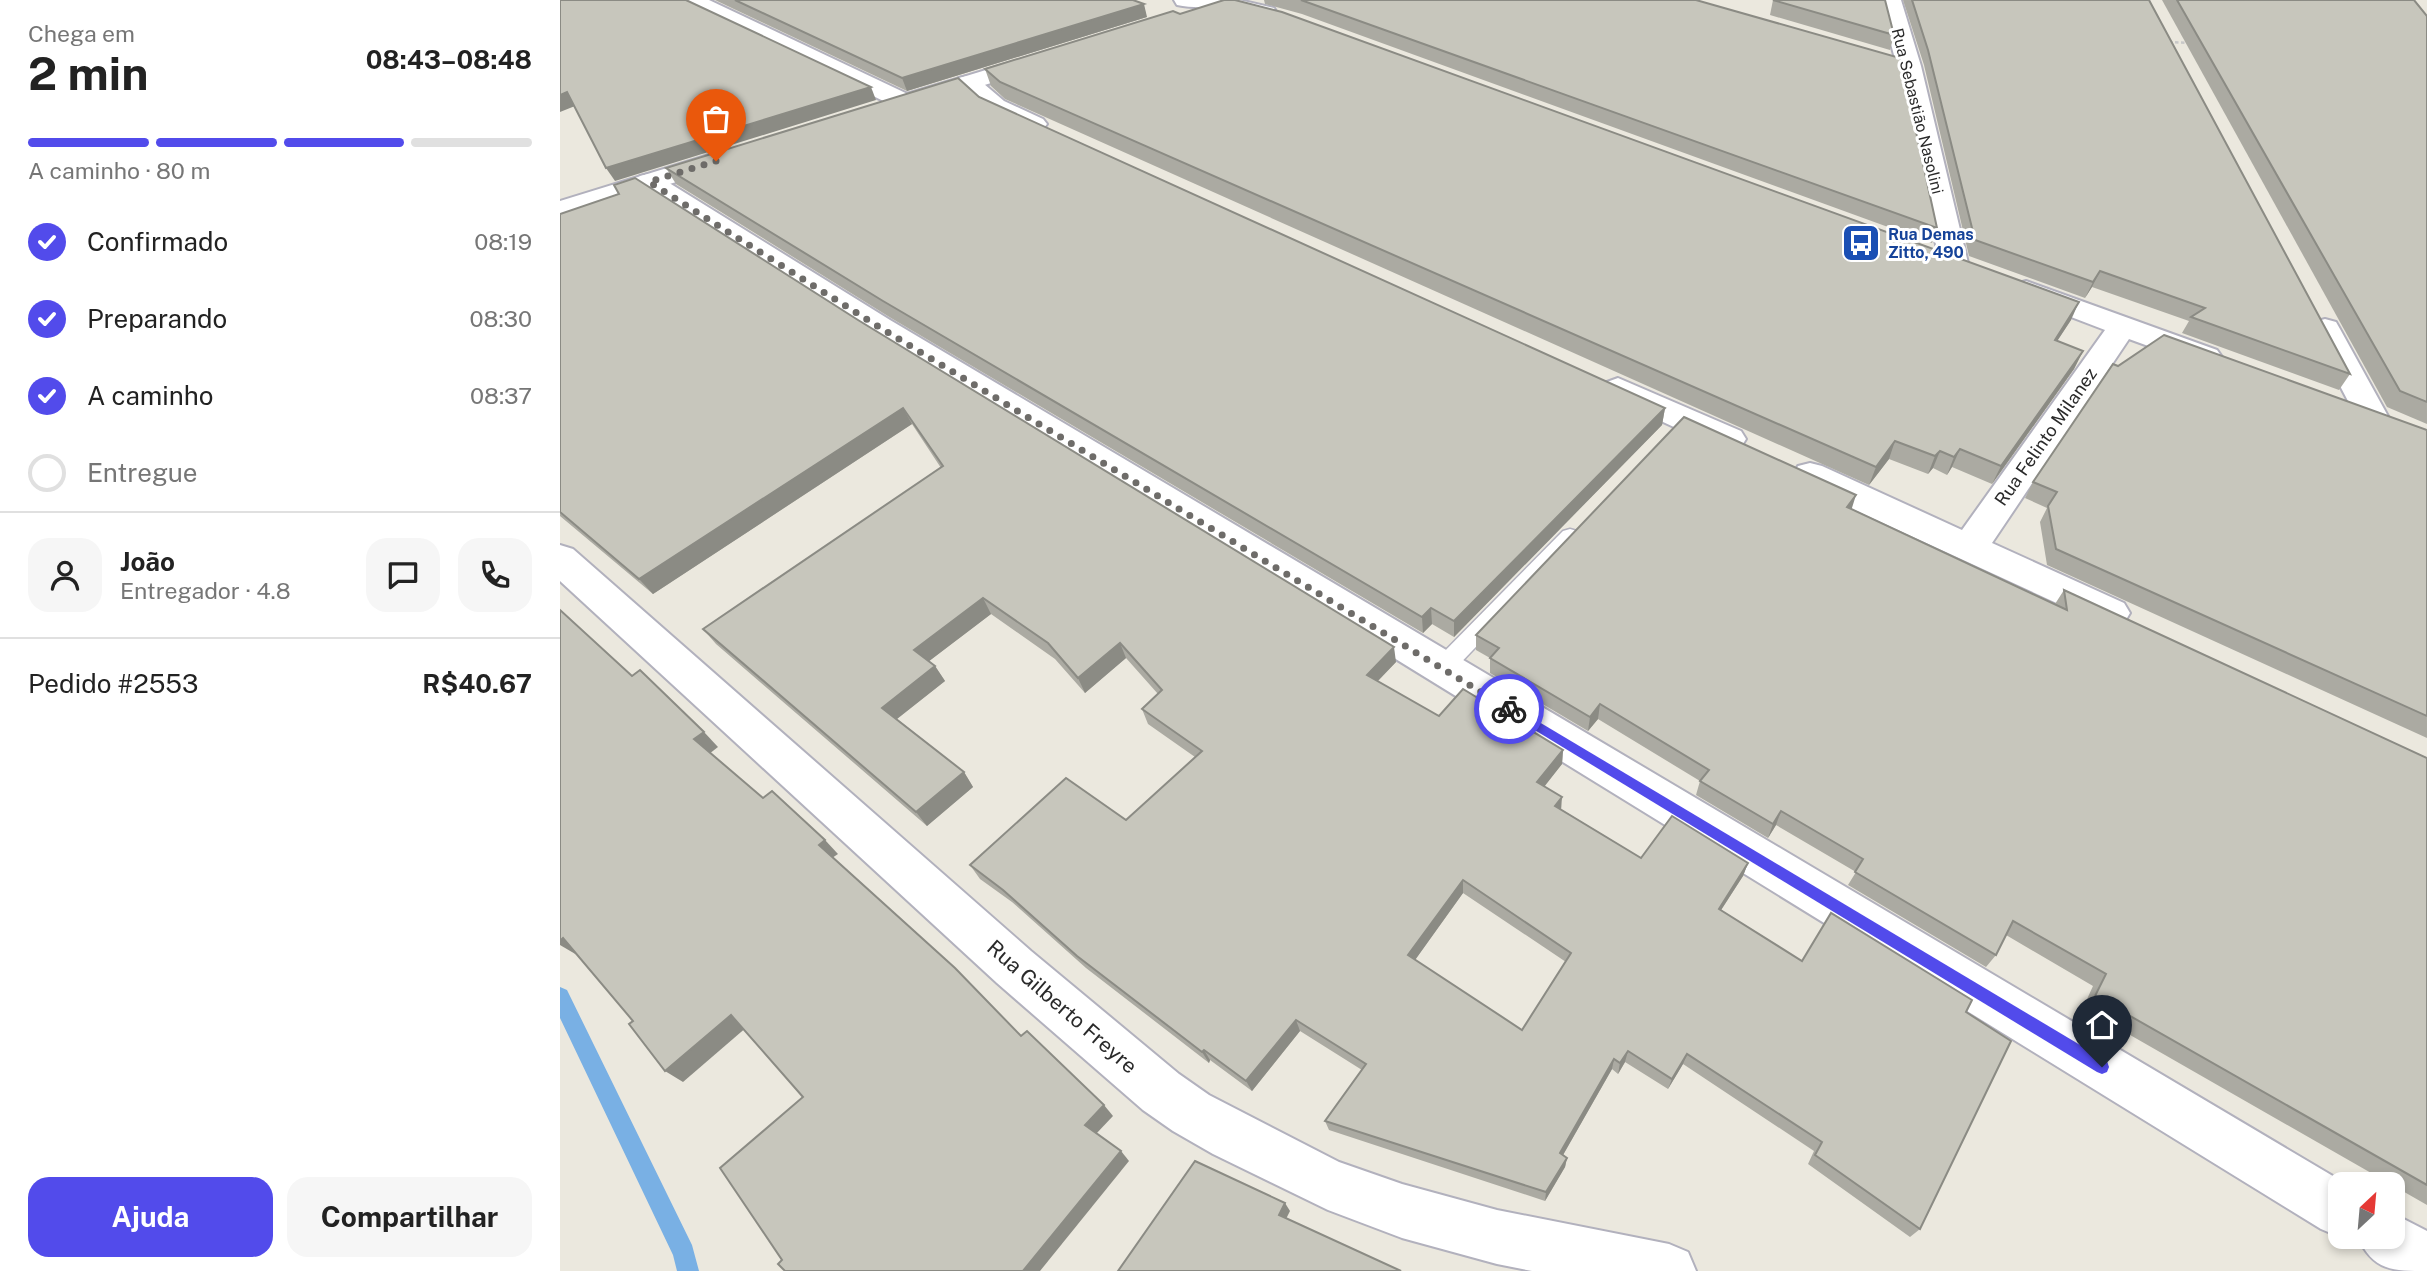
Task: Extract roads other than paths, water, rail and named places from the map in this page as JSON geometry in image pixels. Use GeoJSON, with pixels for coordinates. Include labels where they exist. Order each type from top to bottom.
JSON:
{"type":"FeatureCollection","features":[{"type":"Feature","properties":{"kind":"street"},"geometry":{"type":"LineString","coordinates":[[691,0],[905,102]]}},
{"type":"Feature","properties":{"kind":"street"},"geometry":{"type":"LineString","coordinates":[[1185,0],[1228,2],[1293,21]]}},
{"type":"Feature","properties":{"kind":"street","name":"Rua Sebastião Nasolini"},"geometry":{"type":"LineString","coordinates":[[1890,0],[1909,66],[1980,273]]}},
{"type":"Feature","properties":{"kind":"street"},"geometry":{"type":"LineString","coordinates":[[1171,19],[1228,2]]}},
{"type":"Feature","properties":{"kind":"street"},"geometry":{"type":"LineString","coordinates":[[867,114],[1060,55]]}},
{"type":"Feature","properties":{"kind":"street"},"geometry":{"type":"LineString","coordinates":[[1883,58],[1909,66]]}},
{"type":"Feature","properties":{"kind":"street"},"geometry":{"type":"LineString","coordinates":[[968,83],[995,106],[1058,135]]}},
{"type":"Feature","properties":{"kind":"street"},"geometry":{"type":"LineString","coordinates":[[564,205],[749,151]]}},
{"type":"Feature","properties":{"kind":"street"},"geometry":{"type":"LineString","coordinates":[[649,182],[879,327],[2328,1203]]}},
{"type":"Feature","properties":{"kind":"street"},"geometry":{"type":"LineString","coordinates":[[1918,250],[2228,365]]}},
{"type":"Feature","properties":{"kind":"street"},"geometry":{"type":"LineString","coordinates":[[2314,309],[2384,422],[2333,403]]}},
{"type":"Feature","properties":{"kind":"street","name":"Rua Felinto Milanez"},"geometry":{"type":"LineString","coordinates":[[1969,548],[2123,326]]}},
{"type":"Feature","properties":{"kind":"street"},"geometry":{"type":"LineString","coordinates":[[1594,377],[1675,426],[1771,458],[2133,623]]}},
{"type":"Feature","properties":{"kind":"street","name":"Rua Gilberto Freyre"},"geometry":{"type":"LineString","coordinates":[[560,559],[1014,967],[1161,1092],[1191,1113],[1328,1184],[1402,1211],[1497,1237],[1669,1271]]}},
{"type":"Feature","properties":{"kind":"street"},"geometry":{"type":"LineString","coordinates":[[2405,1249],[2427,1262]]}},
{"type":"Feature","properties":{"kind":"lane"},"geometry":{"type":"LineString","coordinates":[[1442,668],[1581,526]]}},
{"type":"Feature","properties":{"kind":"waterway"},"geometry":{"type":"LineString","coordinates":[[560,997],[684,1253],[688,1271]]}},
{"type":"Feature","properties":{"kind":"place","name":"Rua Demas Zitto, 490"},"geometry":{"type":"Point","coordinates":[1861,243]}}]}
